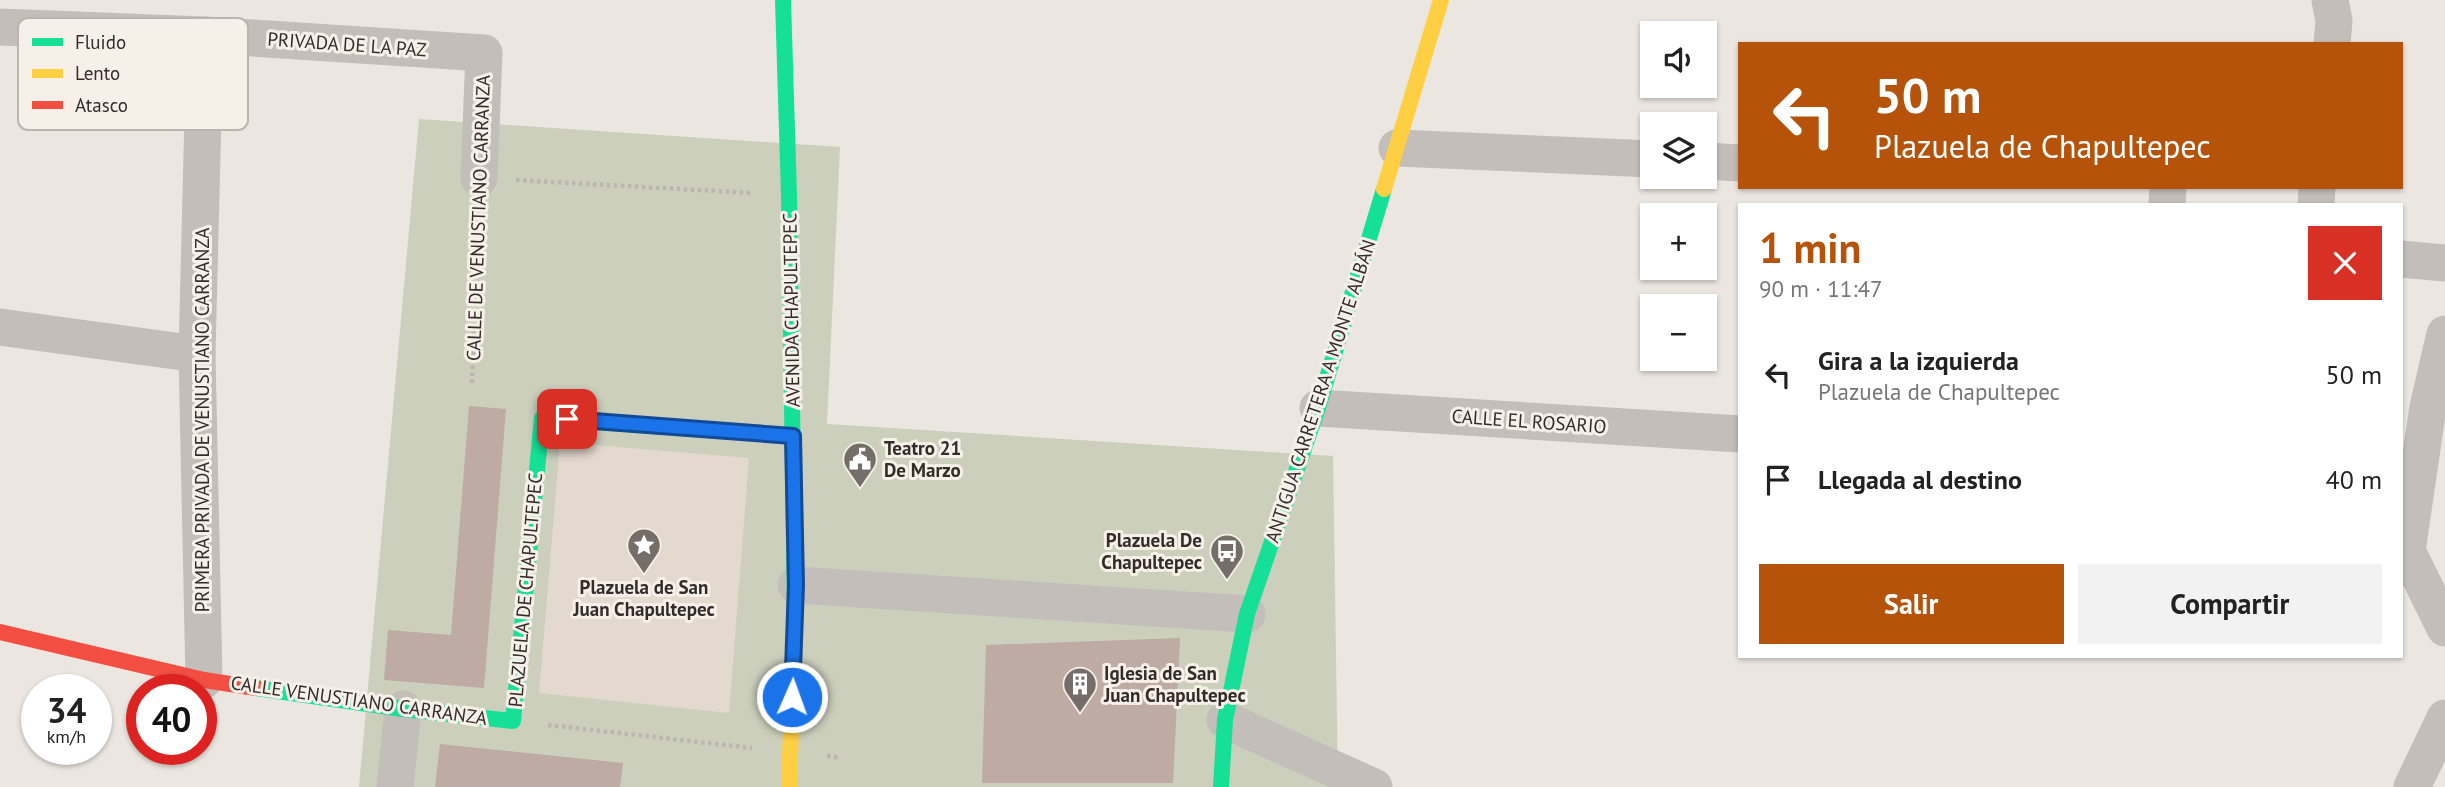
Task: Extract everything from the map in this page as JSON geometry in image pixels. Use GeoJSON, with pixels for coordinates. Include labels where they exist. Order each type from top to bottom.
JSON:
{"type":"FeatureCollection","features":[{"type":"Feature","properties":{"kind":"street","name":"AVENIDA CHAPULTEPEC"},"geometry":{"type":"LineString","coordinates":[[783,0],[796,585],[789,787]]}},
{"type":"Feature","properties":{"kind":"street","name":"ANTIGUA CARRETERA A MONTE ALBÁN"},"geometry":{"type":"LineString","coordinates":[[1221,787],[1225,720],[1247,614],[1318,408],[1441,0]]}},
{"type":"Feature","properties":{"kind":"street"},"geometry":{"type":"LineString","coordinates":[[2330,0],[2334,21],[2332,42]]}},
{"type":"Feature","properties":{"kind":"street","name":"PRIVADA DE LA PAZ"},"geometry":{"type":"LineString","coordinates":[[0,27],[18,28]]}},
{"type":"Feature","properties":{"kind":"street","name":"PRIVADA DE LA PAZ"},"geometry":{"type":"LineString","coordinates":[[248,38],[484,53]]}},
{"type":"Feature","properties":{"kind":"street","name":"CALLE DE VENUSTIANO CARRANZA"},"geometry":{"type":"LineString","coordinates":[[479,178],[484,53]]}},
{"type":"Feature","properties":{"kind":"street","name":"PRIMERA PRIVADA DE VENUSTIANO CARRANZA"},"geometry":{"type":"LineString","coordinates":[[203,130],[197,354],[204,674]]}},
{"type":"Feature","properties":{"kind":"street"},"geometry":{"type":"LineString","coordinates":[[1397,148],[1640,158]]}},
{"type":"Feature","properties":{"kind":"street"},"geometry":{"type":"LineString","coordinates":[[1717,162],[1738,163]]}},
{"type":"Feature","properties":{"kind":"street"},"geometry":{"type":"LineString","coordinates":[[2403,259],[2445,263]]}},
{"type":"Feature","properties":{"kind":"street"},"geometry":{"type":"LineString","coordinates":[[0,327],[197,354]]}},
{"type":"Feature","properties":{"kind":"street"},"geometry":{"type":"LineString","coordinates":[[2445,334],[2428,407],[2404,551],[2445,628]]}},
{"type":"Feature","properties":{"kind":"street","name":"CALLE EL ROSARIO"},"geometry":{"type":"LineString","coordinates":[[1318,408],[1738,434]]}},
{"type":"Feature","properties":{"kind":"street","name":"PLAZUELA DE CHAPULTEPEC"},"geometry":{"type":"LineString","coordinates":[[513,721],[542,418],[793,436]]}},
{"type":"Feature","properties":{"kind":"street"},"geometry":{"type":"LineString","coordinates":[[796,585],[1247,614]]}},
{"type":"Feature","properties":{"kind":"street","name":"CALLE VENUSTIANO CARRANZA"},"geometry":{"type":"LineString","coordinates":[[0,632],[178,674]]}},
{"type":"Feature","properties":{"kind":"street","name":"CALLE VENUSTIANO CARRANZA"},"geometry":{"type":"LineString","coordinates":[[217,682],[403,709],[513,721]]}},
{"type":"Feature","properties":{"kind":"street"},"geometry":{"type":"LineString","coordinates":[[395,787],[403,709]]}},
{"type":"Feature","properties":{"kind":"street"},"geometry":{"type":"LineString","coordinates":[[2412,787],[2445,718]]}},
{"type":"Feature","properties":{"kind":"street"},"geometry":{"type":"LineString","coordinates":[[1225,720],[1374,787]]}},
{"type":"Feature","properties":{"kind":"path"},"geometry":{"type":"LineString","coordinates":[[479,178],[789,195]]}},
{"type":"Feature","properties":{"kind":"path","name":"CALLE DE VENUSTIANO CARRANZA"},"geometry":{"type":"LineString","coordinates":[[472,383],[479,178]]}},
{"type":"Feature","properties":{"kind":"path"},"geometry":{"type":"LineString","coordinates":[[513,721],[790,752]]}},
{"type":"Feature","properties":{"kind":"green space"},"geometry":{"type":"Polygon","coordinates":[[[419,119],[840,147],[827,424],[1333,456],[1338,787],[359,787],[419,119]]]}},
{"type":"Feature","properties":{"kind":"shaded area","name":"Plazuela de San Juan Chapultepec"},"geometry":{"type":"Polygon","coordinates":[[[560,442],[749,458],[729,713],[539,693],[560,442]]]}},
{"type":"Feature","properties":{"kind":"building"},"geometry":{"type":"Polygon","coordinates":[[[469,406],[506,409],[484,688],[384,680],[388,630],[451,635],[469,406]]]}},
{"type":"Feature","properties":{"kind":"building","name":"Iglesia de San Juan Chapultepec"},"geometry":{"type":"Polygon","coordinates":[[[1180,638],[1173,783],[982,783],[986,645],[1180,638]]]}},
{"type":"Feature","properties":{"kind":"building"},"geometry":{"type":"Polygon","coordinates":[[[440,744],[623,763],[620,787],[435,787],[440,744]]]}},
{"type":"Feature","properties":{"kind":"traffic: fast"},"geometry":{"type":"LineString","coordinates":[[783,0],[789,195],[795,613]]}},
{"type":"Feature","properties":{"kind":"traffic: fast"},"geometry":{"type":"LineString","coordinates":[[1221,787],[1225,720],[1247,614],[1318,408],[1384,189]]}},
{"type":"Feature","properties":{"kind":"traffic: fast"},"geometry":{"type":"LineString","coordinates":[[256,688],[403,709],[513,721],[542,418],[793,436]]}},
{"type":"Feature","properties":{"kind":"traffic: slow"},"geometry":{"type":"LineString","coordinates":[[1384,189],[1441,0]]}},
{"type":"Feature","properties":{"kind":"traffic: slow"},"geometry":{"type":"LineString","coordinates":[[789,787],[795,613]]}},
{"type":"Feature","properties":{"kind":"traffic: jam"},"geometry":{"type":"LineString","coordinates":[[0,632],[204,680],[256,688]]}},
{"type":"Feature","properties":{"kind":"place","name":"Teatro 21 De Marzo"},"geometry":{"type":"Point","coordinates":[860,489]}},
{"type":"Feature","properties":{"kind":"place","name":"Plazuela de San Juan Chapultepec"},"geometry":{"type":"Point","coordinates":[644,575]}},
{"type":"Feature","properties":{"kind":"place","name":"Plazuela De Chapultepec"},"geometry":{"type":"Point","coordinates":[1227,581]}},
{"type":"Feature","properties":{"kind":"place","name":"Iglesia de San Juan Chapultepec"},"geometry":{"type":"Point","coordinates":[1080,714]}},
{"type":"Feature","properties":{"kind":"route"},"geometry":{"type":"LineString","coordinates":[[567,419],[793,436],[796,585],[792,697]]}}]}
